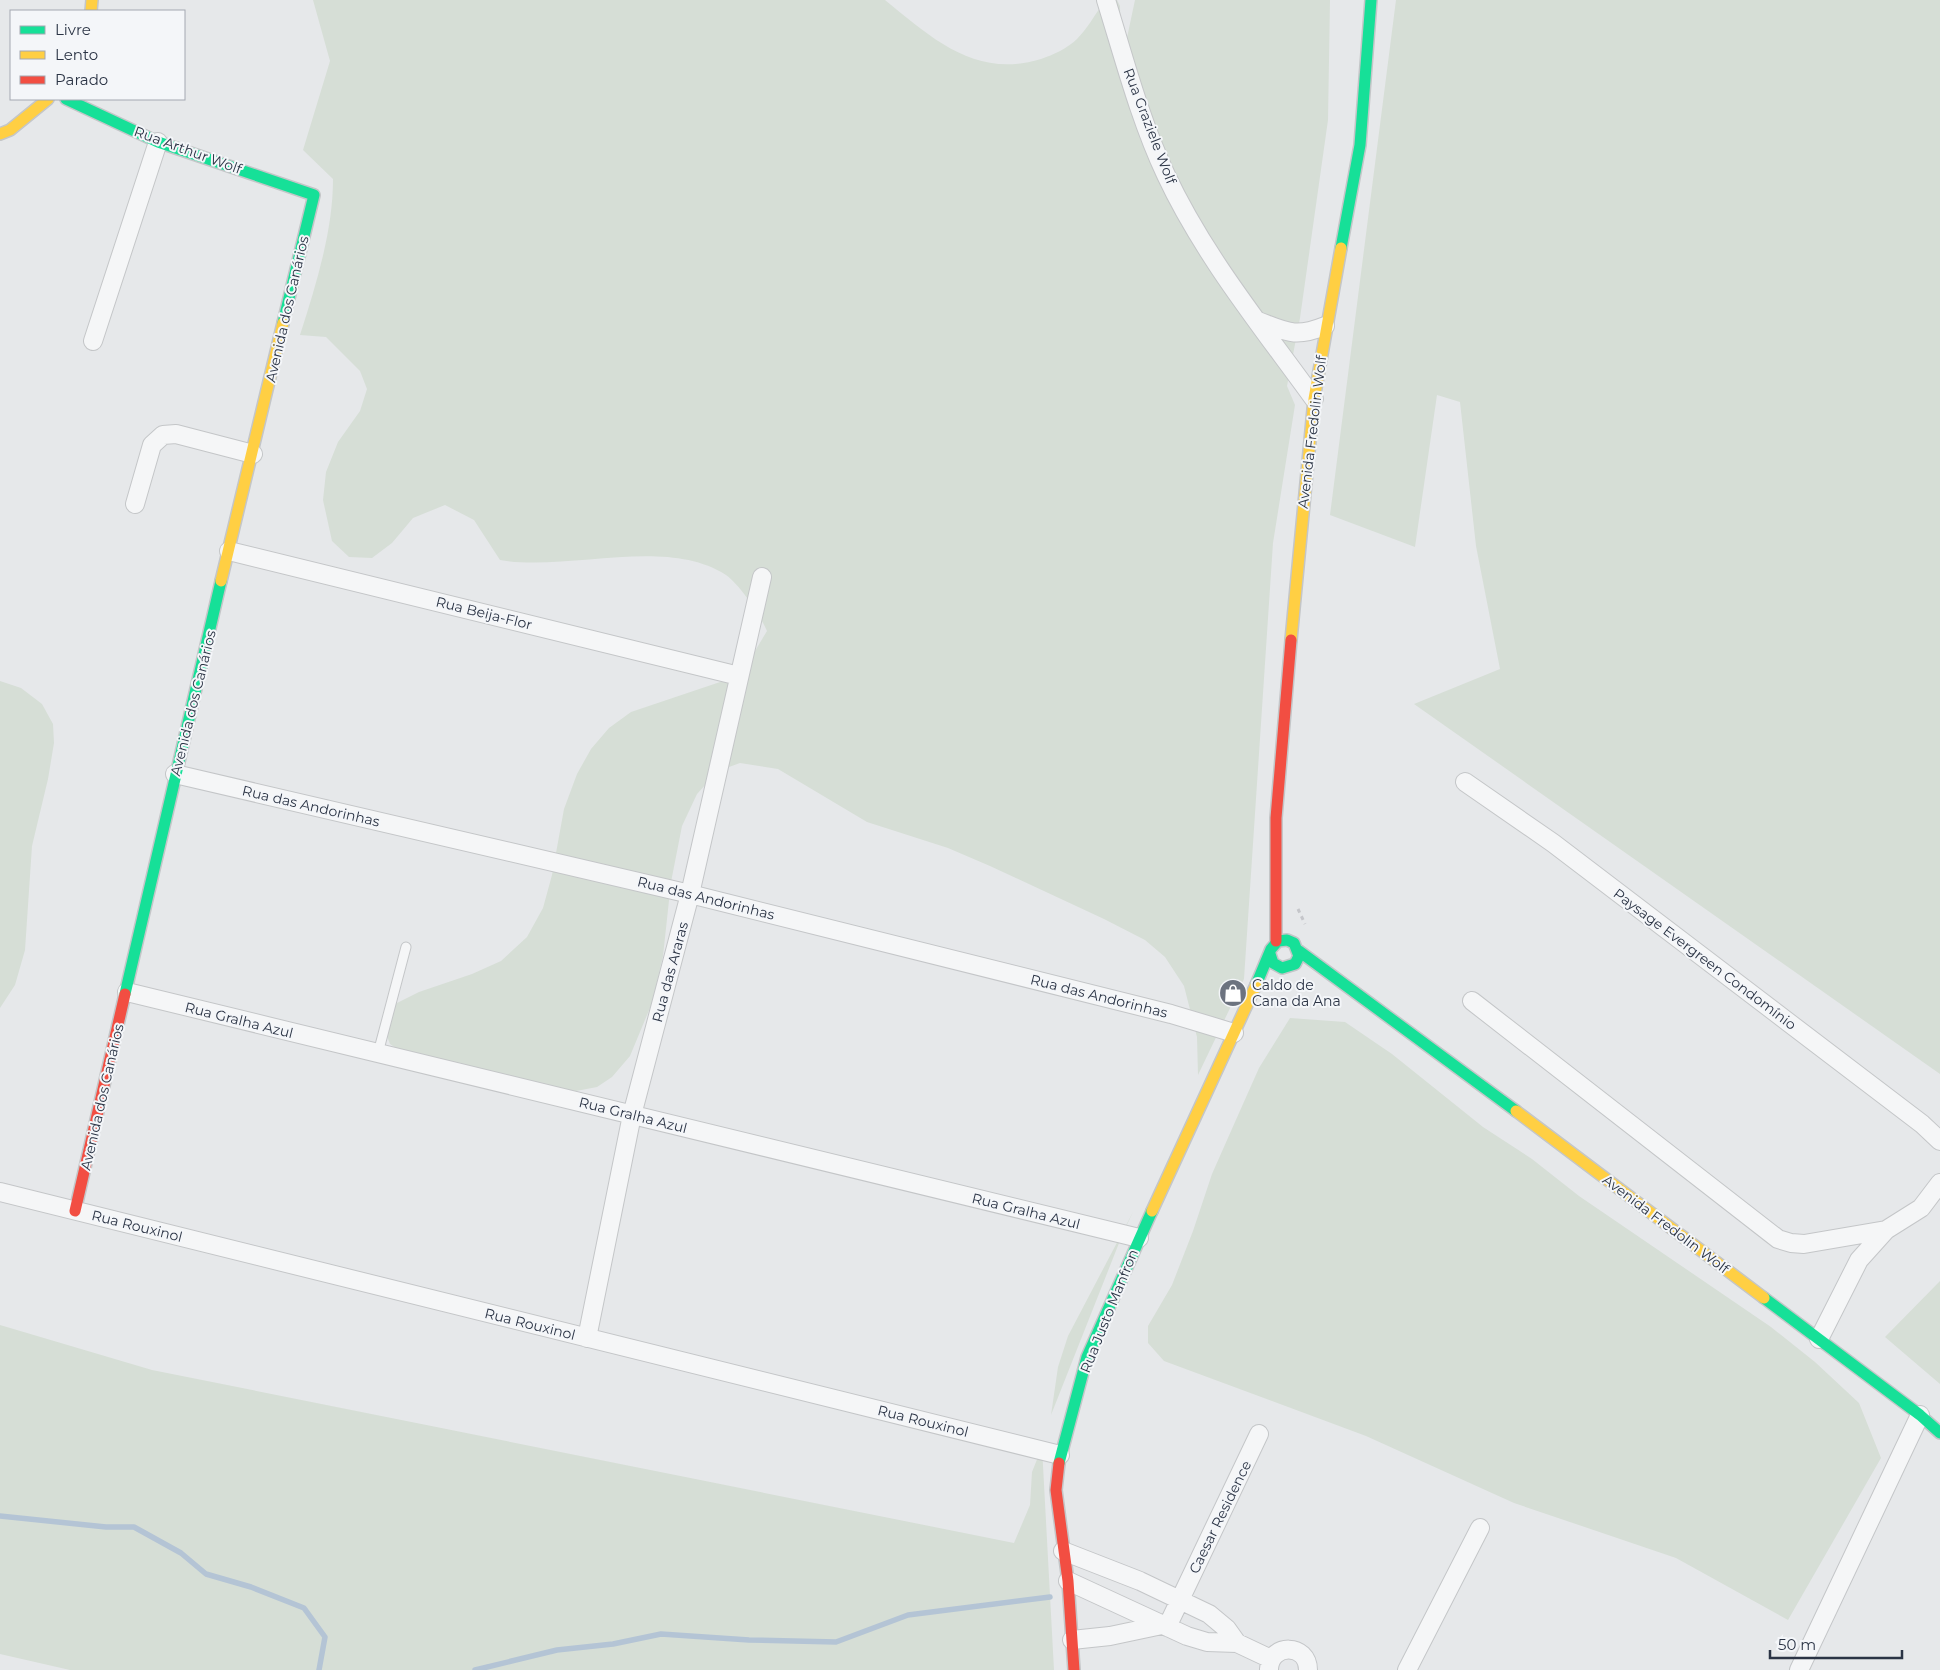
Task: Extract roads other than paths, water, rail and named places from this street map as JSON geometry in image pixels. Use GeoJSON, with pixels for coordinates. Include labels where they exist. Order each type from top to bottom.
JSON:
{"type":"FeatureCollection","features":[{"type":"Feature","properties":{"kind":"main road","name":"Avenida Fredolin Wolf"},"geometry":{"type":"LineString","coordinates":[[1276,942],[1278,866],[1276,818],[1279,766],[1314,399],[1325,326],[1360,145],[1371,0]]}},
{"type":"Feature","properties":{"kind":"main road"},"geometry":{"type":"LineString","coordinates":[[0,134],[10,130],[47,100]]}},
{"type":"Feature","properties":{"kind":"main road","name":"Rua Arthur Wolf"},"geometry":{"type":"LineString","coordinates":[[68,100],[158,142],[314,195]]}},
{"type":"Feature","properties":{"kind":"main road","name":"Avenida dos Canários"},"geometry":{"type":"LineString","coordinates":[[75,1211],[175,774],[314,195]]}},
{"type":"Feature","properties":{"kind":"main road","name":"Avenida Fredolin Wolf"},"geometry":{"type":"LineString","coordinates":[[1278,866],[1289,923],[1296,947],[1920,1415],[1940,1433]]}},
{"type":"Feature","properties":{"kind":"main road"},"geometry":{"type":"LineString","coordinates":[[1286,939],[1296,947],[1298,960],[1292,969],[1273,963],[1270,954],[1276,942],[1286,939]]}},
{"type":"Feature","properties":{"kind":"main road","name":"Rua Justo Manfron"},"geometry":{"type":"LineString","coordinates":[[1074,1670],[1068,1581],[1056,1490],[1060,1455],[1087,1357],[1139,1238],[1249,1004],[1270,954]]}},
{"type":"Feature","properties":{"kind":"main road","name":"Rua Justo Manfron"},"geometry":{"type":"LineString","coordinates":[[1249,1004],[1271,980],[1292,969]]}},
{"type":"Feature","properties":{"kind":"main road","name":"Avenida Fredolin Wolf"},"geometry":{"type":"LineString","coordinates":[[1324,984],[1391,1018]]}},
{"type":"Feature","properties":{"kind":"street","name":"Rua Graziele Wolf"},"geometry":{"type":"LineString","coordinates":[[1106,0],[1133,88],[1166,175],[1206,248],[1314,399]]}},
{"type":"Feature","properties":{"kind":"street"},"geometry":{"type":"LineString","coordinates":[[93,341],[158,142]]}},
{"type":"Feature","properties":{"kind":"street"},"geometry":{"type":"LineString","coordinates":[[1258,321],[1290,333],[1307,334],[1325,326]]}},
{"type":"Feature","properties":{"kind":"street"},"geometry":{"type":"LineString","coordinates":[[135,504],[152,445],[163,435],[176,434],[253,454]]}},
{"type":"Feature","properties":{"kind":"street","name":"Rua Beija-Flor"},"geometry":{"type":"LineString","coordinates":[[229,551],[740,676]]}},
{"type":"Feature","properties":{"kind":"street","name":"Rua das Araras"},"geometry":{"type":"LineString","coordinates":[[587,1338],[632,1115],[690,894],[762,577]]}},
{"type":"Feature","properties":{"kind":"street","name":"Rua das Andorinhas"},"geometry":{"type":"LineString","coordinates":[[175,774],[690,894],[1171,1014],[1234,1033]]}},
{"type":"Feature","properties":{"kind":"street","name":"Paysage Evergreen Condomínio"},"geometry":{"type":"LineString","coordinates":[[1466,782],[1553,843],[1922,1124],[1940,1142]]}},
{"type":"Feature","properties":{"kind":"street","name":"Rua Gralha Azul"},"geometry":{"type":"LineString","coordinates":[[126,992],[1139,1238]]}},
{"type":"Feature","properties":{"kind":"street"},"geometry":{"type":"LineString","coordinates":[[1472,1001],[1778,1239],[1791,1244],[1804,1244],[1886,1230]]}},
{"type":"Feature","properties":{"kind":"street"},"geometry":{"type":"LineString","coordinates":[[1819,1339],[1859,1260],[1886,1230],[1921,1208],[1940,1183]]}},
{"type":"Feature","properties":{"kind":"street","name":"Rua Rouxinol"},"geometry":{"type":"LineString","coordinates":[[0,1192],[1060,1455]]}},
{"type":"Feature","properties":{"kind":"street"},"geometry":{"type":"LineString","coordinates":[[1799,1670],[1920,1415]]}},
{"type":"Feature","properties":{"kind":"street","name":"Caesar Residence"},"geometry":{"type":"LineString","coordinates":[[1165,1626],[1180,1600],[1259,1434]]}},
{"type":"Feature","properties":{"kind":"street"},"geometry":{"type":"LineString","coordinates":[[1407,1670],[1480,1528]]}},
{"type":"Feature","properties":{"kind":"street"},"geometry":{"type":"LineString","coordinates":[[1063,1551],[1140,1581],[1219,1621],[1237,1643],[1270,1664],[1281,1650],[1294,1650],[1304,1657],[1308,1670]]}},
{"type":"Feature","properties":{"kind":"street"},"geometry":{"type":"LineString","coordinates":[[1068,1581],[1187,1636],[1207,1642],[1237,1643]]}},
{"type":"Feature","properties":{"kind":"street"},"geometry":{"type":"LineString","coordinates":[[1072,1640],[1110,1636],[1165,1626]]}},
{"type":"Feature","properties":{"kind":"lane"},"geometry":{"type":"LineString","coordinates":[[378,1053],[406,948]]}},
{"type":"Feature","properties":{"kind":"waterway"},"geometry":{"type":"LineString","coordinates":[[0,1516],[106,1527],[134,1527],[181,1553],[206,1574],[251,1587],[304,1608],[325,1637],[319,1670]]}},
{"type":"Feature","properties":{"kind":"waterway"},"geometry":{"type":"LineString","coordinates":[[475,1670],[557,1650],[613,1644],[661,1634],[749,1640],[836,1642],[908,1615],[1050,1597]]}},
{"type":"Feature","properties":{"kind":"place","name":"Caldo de Cana da Ana"},"geometry":{"type":"Point","coordinates":[1233,993]}}]}
